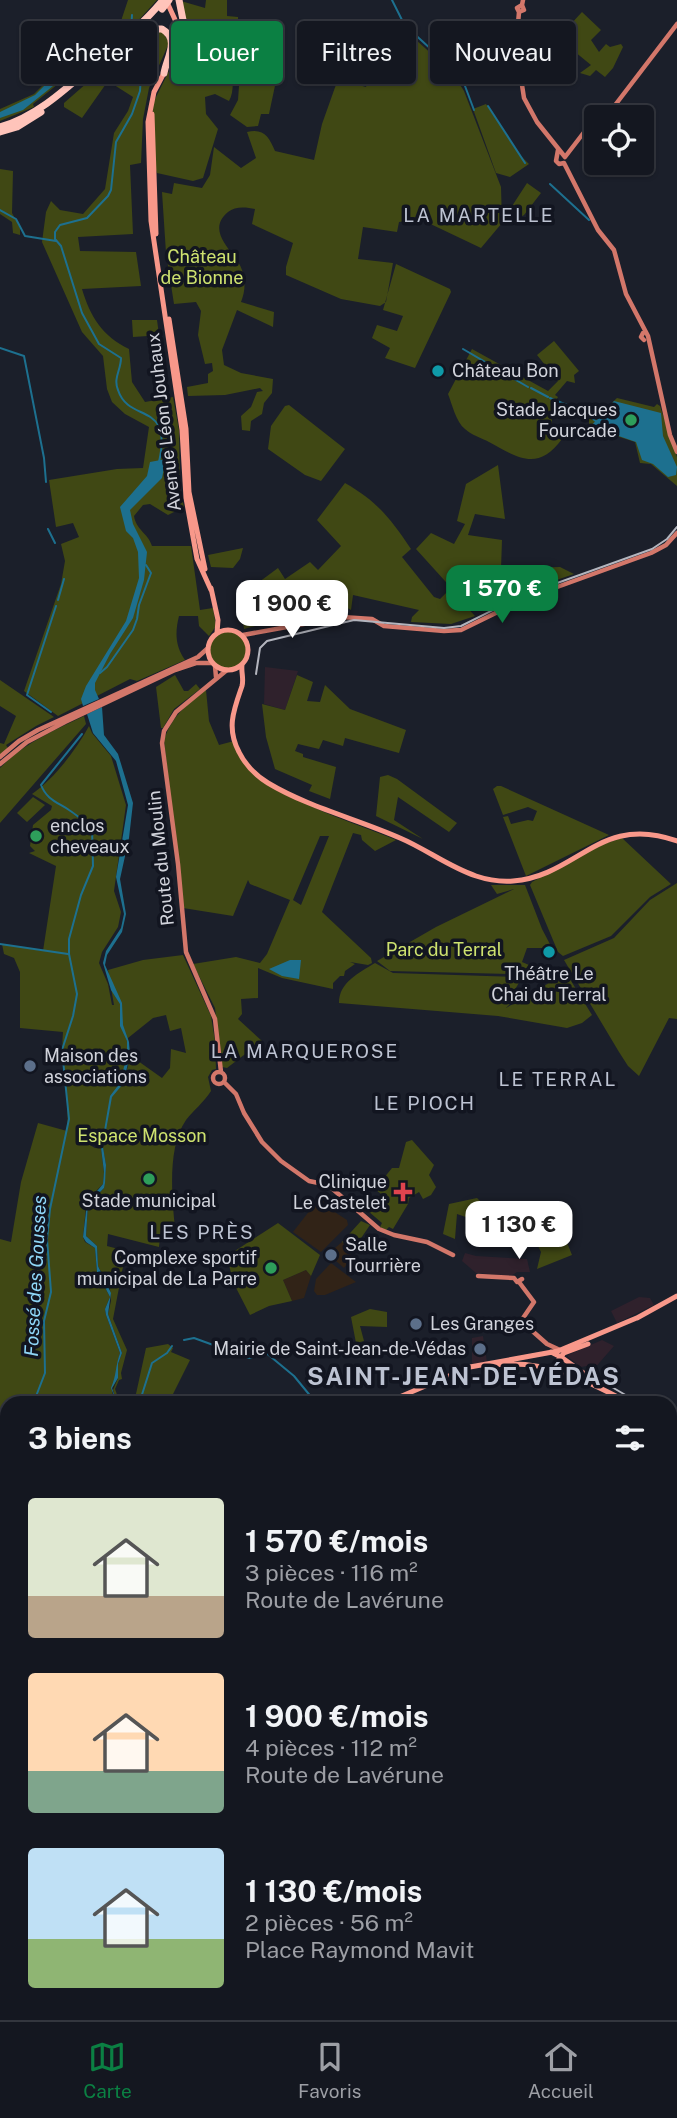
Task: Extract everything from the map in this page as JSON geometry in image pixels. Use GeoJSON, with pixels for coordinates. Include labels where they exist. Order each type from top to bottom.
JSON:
{"type":"FeatureCollection","features":[{"type":"Feature","properties":{"kind":"highway"},"geometry":{"type":"LineString","coordinates":[[164,73],[183,37],[184,25],[179,0]]}},
{"type":"Feature","properties":{"kind":"highway"},"geometry":{"type":"LineString","coordinates":[[147,21],[164,2]]}},
{"type":"Feature","properties":{"kind":"highway"},"geometry":{"type":"LineString","coordinates":[[157,28],[168,32],[172,44],[164,73]]}},
{"type":"Feature","properties":{"kind":"highway"},"geometry":{"type":"LineString","coordinates":[[0,127],[46,104],[72,84]]}},
{"type":"Feature","properties":{"kind":"highway"},"geometry":{"type":"LineString","coordinates":[[0,132],[17,127],[77,84]]}},
{"type":"Feature","properties":{"kind":"main road","name":"Avenue Léon Jouhaux"},"geometry":{"type":"LineString","coordinates":[[164,2],[175,16],[178,32],[175,50],[159,83],[151,125],[157,241],[186,429],[191,507],[216,609],[219,625],[217,633]]}},
{"type":"Feature","properties":{"kind":"main road","name":"Avenue Léon Jouhaux"},"geometry":{"type":"LineString","coordinates":[[216,609],[222,623],[230,629]]}},
{"type":"Feature","properties":{"kind":"main road"},"geometry":{"type":"LineString","coordinates":[[239,692],[239,676],[214,664],[208,648],[217,633],[230,629],[243,635],[248,654],[242,665],[242,685],[231,716],[233,738],[244,761],[260,778],[279,789],[410,842],[474,876],[511,881],[538,876],[620,835],[654,835],[677,841]]}},
{"type":"Feature","properties":{"kind":"main road"},"geometry":{"type":"LineString","coordinates":[[229,670],[242,665]]}},
{"type":"Feature","properties":{"kind":"main road"},"geometry":{"type":"LineString","coordinates":[[401,1396],[470,1368],[551,1352],[562,1353],[677,1296]]}},
{"type":"Feature","properties":{"kind":"main road"},"geometry":{"type":"LineString","coordinates":[[551,1352],[551,1368]]}},
{"type":"Feature","properties":{"kind":"main road"},"geometry":{"type":"LineString","coordinates":[[551,1368],[562,1353]]}},
{"type":"Feature","properties":{"kind":"main road"},"geometry":{"type":"LineString","coordinates":[[562,1353],[584,1374],[620,1396]]}},
{"type":"Feature","properties":{"kind":"main road"},"geometry":{"type":"LineString","coordinates":[[470,1368],[506,1364],[551,1368],[582,1378],[617,1396]]}},
{"type":"Feature","properties":{"kind":"street"},"geometry":{"type":"LineString","coordinates":[[522,3],[517,8],[517,44],[522,90],[530,111],[562,156],[598,230],[614,250],[626,294],[646,336],[670,435],[677,452]]}},
{"type":"Feature","properties":{"kind":"street"},"geometry":{"type":"LineString","coordinates":[[615,105],[677,24]]}},
{"type":"Feature","properties":{"kind":"street"},"geometry":{"type":"LineString","coordinates":[[562,156],[584,133]]}},
{"type":"Feature","properties":{"kind":"street"},"geometry":{"type":"LineString","coordinates":[[243,635],[324,619],[355,617],[372,619],[384,626],[463,630],[524,599],[652,553],[677,533]]}},
{"type":"Feature","properties":{"kind":"street"},"geometry":{"type":"LineString","coordinates":[[247,642],[263,632]]}},
{"type":"Feature","properties":{"kind":"street"},"geometry":{"type":"LineString","coordinates":[[103,702],[198,657],[208,648]]}},
{"type":"Feature","properties":{"kind":"street"},"geometry":{"type":"LineString","coordinates":[[0,757],[33,732],[189,664],[204,661],[214,664],[214,681]]}},
{"type":"Feature","properties":{"kind":"street","name":"Route du Moulin"},"geometry":{"type":"LineString","coordinates":[[219,1072],[212,1009],[186,952],[162,743],[164,731],[172,717],[229,670]]}},
{"type":"Feature","properties":{"kind":"street"},"geometry":{"type":"LineString","coordinates":[[0,764],[27,742],[81,712]]}},
{"type":"Feature","properties":{"kind":"street"},"geometry":{"type":"LineString","coordinates":[[225,1084],[225,1076],[219,1072],[212,1076],[213,1082],[225,1084],[234,1091],[268,1149],[309,1181],[328,1185],[379,1228],[394,1235],[427,1242],[453,1255]]}},
{"type":"Feature","properties":{"kind":"street"},"geometry":{"type":"LineString","coordinates":[[478,1276],[514,1278],[520,1282],[533,1298],[531,1309],[520,1321],[547,1344],[551,1352]]}},
{"type":"Feature","properties":{"kind":"street"},"geometry":{"type":"LineString","coordinates":[[547,1344],[562,1353]]}},
{"type":"Feature","properties":{"kind":"shaded area"},"geometry":{"type":"Polygon","coordinates":[[[265,667],[298,671],[285,710],[264,704],[265,667]]]}},
{"type":"Feature","properties":{"kind":"shaded area"},"geometry":{"type":"Polygon","coordinates":[[[321,1196],[330,1209],[347,1220],[348,1225],[321,1252],[293,1232],[321,1196]]]}},
{"type":"Feature","properties":{"kind":"shaded area"},"geometry":{"type":"Polygon","coordinates":[[[342,1242],[353,1250],[352,1257],[344,1268],[328,1254],[342,1242]]]}},
{"type":"Feature","properties":{"kind":"shaded area"},"geometry":{"type":"Polygon","coordinates":[[[465,1253],[527,1259],[530,1272],[517,1272],[511,1276],[476,1273],[462,1261],[465,1253]]]}},
{"type":"Feature","properties":{"kind":"shaded area"},"geometry":{"type":"Polygon","coordinates":[[[331,1263],[356,1282],[325,1295],[317,1295],[314,1291],[316,1279],[331,1263]]]}},
{"type":"Feature","properties":{"kind":"shaded area"},"geometry":{"type":"Polygon","coordinates":[[[306,1270],[311,1276],[304,1298],[292,1301],[283,1280],[306,1270]]]}},
{"type":"Feature","properties":{"kind":"shaded area"},"geometry":{"type":"Polygon","coordinates":[[[639,1297],[650,1298],[654,1305],[617,1323],[611,1311],[639,1297]]]}},
{"type":"Feature","properties":{"kind":"shaded area"},"geometry":{"type":"Polygon","coordinates":[[[483,1336],[487,1362],[472,1364],[472,1338],[483,1336]]]}},
{"type":"Feature","properties":{"kind":"shaded area"},"geometry":{"type":"Polygon","coordinates":[[[602,1340],[614,1346],[593,1370],[587,1366],[581,1367],[568,1357],[568,1355],[602,1340]]]}},
{"type":"Feature","properties":{"kind":"green space"},"geometry":{"type":"Polygon","coordinates":[[[128,0],[157,0],[138,21],[121,21],[128,0]]]}},
{"type":"Feature","properties":{"kind":"green space"},"geometry":{"type":"Polygon","coordinates":[[[206,0],[227,0],[227,16],[238,17],[238,21],[181,21],[181,1],[205,8],[206,0]]]}},
{"type":"Feature","properties":{"kind":"green space"},"geometry":{"type":"Polygon","coordinates":[[[582,12],[601,30],[591,40],[599,52],[606,44],[610,47],[621,44],[623,47],[613,68],[605,77],[596,70],[590,76],[580,73],[591,65],[576,53],[576,21],[574,21],[582,12]]]}},
{"type":"Feature","properties":{"kind":"green space"},"geometry":{"type":"Polygon","coordinates":[[[157,31],[163,32],[169,43],[157,70],[157,31]]]}},
{"type":"Feature","properties":{"kind":"green space","name":"Château de Bionne"},"geometry":{"type":"Polygon","coordinates":[[[416,40],[430,52],[430,84],[460,84],[464,91],[501,187],[502,223],[481,248],[420,219],[399,222],[397,232],[363,227],[358,259],[393,263],[386,302],[380,306],[341,299],[286,275],[293,243],[252,224],[255,209],[244,207],[228,212],[221,219],[220,234],[243,274],[241,302],[274,312],[273,327],[237,310],[222,350],[224,365],[241,373],[273,379],[272,393],[264,403],[262,414],[251,421],[250,431],[242,430],[241,416],[251,407],[257,392],[263,391],[260,388],[225,395],[188,396],[187,387],[208,383],[208,374],[213,371],[212,363],[205,364],[198,335],[201,311],[196,302],[174,304],[166,253],[162,192],[172,194],[174,183],[202,188],[210,175],[214,147],[241,168],[256,158],[247,132],[258,131],[265,135],[275,151],[314,160],[322,124],[336,84],[366,87],[367,84],[416,84],[416,40]]]}},
{"type":"Feature","properties":{"kind":"green space"},"geometry":{"type":"Polygon","coordinates":[[[171,67],[171,84],[233,84],[229,101],[215,94],[205,97],[206,114],[218,129],[203,178],[193,181],[157,173],[152,157],[151,125],[154,101],[171,67]]]}},
{"type":"Feature","properties":{"kind":"green space"},"geometry":{"type":"Polygon","coordinates":[[[44,84],[58,84],[33,104],[34,107],[0,121],[0,109],[34,94],[44,84]]]}},
{"type":"Feature","properties":{"kind":"green space"},"geometry":{"type":"Polygon","coordinates":[[[86,84],[106,84],[82,118],[64,107],[64,103],[86,84]]]}},
{"type":"Feature","properties":{"kind":"green space"},"geometry":{"type":"Polygon","coordinates":[[[113,84],[151,84],[143,119],[141,163],[130,165],[133,234],[78,237],[80,251],[136,252],[141,286],[82,289],[98,324],[111,338],[129,349],[132,382],[145,402],[173,397],[179,430],[180,490],[184,507],[168,515],[150,504],[143,505],[134,516],[152,546],[191,546],[200,610],[213,608],[216,626],[209,636],[199,626],[198,616],[179,616],[177,639],[185,660],[137,681],[130,679],[58,716],[24,691],[61,584],[65,561],[61,544],[79,537],[73,523],[56,527],[49,480],[117,469],[143,468],[149,427],[125,414],[112,402],[107,389],[103,356],[82,332],[42,242],[46,212],[51,201],[60,210],[83,214],[105,189],[114,133],[128,111],[133,97],[113,84]]]}},
{"type":"Feature","properties":{"kind":"green space"},"geometry":{"type":"Polygon","coordinates":[[[275,84],[269,114],[261,114],[258,126],[247,127],[230,115],[238,100],[239,86],[275,84]]]}},
{"type":"Feature","properties":{"kind":"green space"},"geometry":{"type":"Polygon","coordinates":[[[486,104],[529,164],[510,177],[496,173],[473,109],[486,104]]]}},
{"type":"Feature","properties":{"kind":"green space"},"geometry":{"type":"Polygon","coordinates":[[[0,169],[13,171],[12,213],[20,228],[20,235],[13,233],[12,222],[0,214],[0,169]]]}},
{"type":"Feature","properties":{"kind":"green space"},"geometry":{"type":"Polygon","coordinates":[[[527,183],[541,193],[524,215],[508,225],[505,223],[505,217],[527,183]]]}},
{"type":"Feature","properties":{"kind":"green space"},"geometry":{"type":"Polygon","coordinates":[[[396,264],[450,289],[451,292],[415,368],[385,358],[390,348],[372,338],[377,325],[397,331],[403,316],[383,310],[396,264]]]}},
{"type":"Feature","properties":{"kind":"green space"},"geometry":{"type":"Polygon","coordinates":[[[132,320],[157,320],[161,349],[150,349],[148,336],[133,337],[132,320]]]}},
{"type":"Feature","properties":{"kind":"green space"},"geometry":{"type":"Polygon","coordinates":[[[554,341],[579,371],[574,375],[575,383],[567,381],[555,395],[558,397],[552,407],[552,431],[562,439],[553,449],[536,459],[519,457],[473,435],[462,426],[448,394],[472,349],[548,391],[558,381],[537,355],[554,341]]]}},
{"type":"Feature","properties":{"kind":"green space"},"geometry":{"type":"Polygon","coordinates":[[[617,398],[660,406],[677,457],[677,486],[651,464],[640,463],[635,442],[607,433],[601,436],[589,434],[589,416],[593,420],[617,398]]]}},
{"type":"Feature","properties":{"kind":"green space"},"geometry":{"type":"Polygon","coordinates":[[[289,405],[345,449],[321,481],[305,475],[268,449],[271,426],[285,406],[289,405]]]}},
{"type":"Feature","properties":{"kind":"green space"},"geometry":{"type":"Polygon","coordinates":[[[498,465],[505,519],[475,514],[468,535],[502,540],[501,569],[560,567],[574,574],[545,584],[540,574],[526,582],[530,590],[494,606],[496,599],[479,592],[476,598],[466,595],[464,602],[416,549],[431,533],[454,544],[465,524],[457,521],[466,484],[498,465]]]}},
{"type":"Feature","properties":{"kind":"green space"},"geometry":{"type":"Polygon","coordinates":[[[345,483],[375,504],[396,528],[411,549],[402,557],[434,597],[440,599],[450,589],[475,616],[451,624],[411,622],[419,610],[353,595],[351,610],[346,607],[319,609],[244,629],[237,612],[256,599],[251,588],[278,568],[285,579],[310,562],[318,570],[341,546],[317,520],[345,483]]]}},
{"type":"Feature","properties":{"kind":"green space"},"geometry":{"type":"Polygon","coordinates":[[[243,548],[240,559],[233,568],[211,567],[208,555],[243,548]]]}},
{"type":"Feature","properties":{"kind":"green space"},"geometry":{"type":"Polygon","coordinates":[[[228,631],[241,637],[247,650],[241,663],[228,669],[215,663],[209,650],[215,637],[228,631]]]}},
{"type":"Feature","properties":{"kind":"green space"},"geometry":{"type":"Polygon","coordinates":[[[175,675],[184,691],[196,684],[200,689],[174,709],[161,728],[156,687],[175,675]]]}},
{"type":"Feature","properties":{"kind":"green space"},"geometry":{"type":"Polygon","coordinates":[[[297,675],[313,682],[307,701],[320,702],[325,685],[350,709],[406,730],[399,753],[345,738],[343,746],[323,740],[319,749],[298,744],[295,751],[303,754],[303,757],[336,767],[330,799],[309,791],[312,785],[275,769],[266,737],[262,704],[285,710],[297,675]]]}},
{"type":"Feature","properties":{"kind":"green space"},"geometry":{"type":"Polygon","coordinates":[[[0,680],[54,717],[6,745],[8,748],[0,755],[0,743],[4,744],[16,716],[0,706],[0,680]]]}},
{"type":"Feature","properties":{"kind":"green space"},"geometry":{"type":"Polygon","coordinates":[[[206,690],[209,721],[219,745],[234,741],[246,760],[262,777],[304,803],[396,840],[375,851],[362,840],[361,835],[353,833],[322,912],[371,958],[372,963],[368,965],[350,962],[355,964],[333,983],[333,989],[282,978],[258,968],[258,998],[241,999],[242,1014],[238,1019],[262,1041],[227,1068],[222,1067],[215,1008],[193,964],[236,957],[260,963],[267,954],[290,900],[250,884],[248,880],[233,916],[183,908],[164,740],[176,717],[206,690]],[[320,836],[293,900],[301,905],[329,836],[320,836]]]}},
{"type":"Feature","properties":{"kind":"green space"},"geometry":{"type":"Polygon","coordinates":[[[84,716],[86,724],[0,823],[0,768],[50,732],[84,716]]]}},
{"type":"Feature","properties":{"kind":"green space","name":"Espace Mosson"},"geometry":{"type":"Polygon","coordinates":[[[89,726],[111,756],[126,805],[114,891],[121,912],[118,927],[102,952],[99,963],[108,984],[112,1005],[108,970],[143,960],[183,955],[211,1016],[216,1069],[212,1070],[208,1077],[211,1091],[186,1120],[176,1144],[172,1172],[175,1228],[161,1227],[159,1247],[108,1234],[107,1246],[126,1251],[113,1319],[127,1350],[122,1379],[115,1389],[118,1396],[115,1396],[113,1390],[122,1353],[108,1314],[111,1301],[110,1289],[98,1266],[97,1246],[86,1236],[88,1204],[104,1188],[106,1165],[103,1148],[81,1140],[95,1148],[101,1148],[103,1184],[90,1197],[86,1207],[83,1237],[85,1242],[95,1248],[97,1272],[110,1297],[105,1309],[106,1315],[120,1353],[112,1390],[114,1396],[0,1396],[0,1239],[11,1242],[21,1182],[38,1123],[67,1131],[68,1118],[63,1032],[20,1028],[20,972],[14,958],[4,954],[2,944],[43,951],[56,866],[29,853],[35,851],[30,846],[33,825],[51,810],[52,806],[32,794],[57,772],[89,726]],[[166,1015],[153,1018],[128,1038],[130,1053],[122,1086],[131,1056],[162,1078],[170,1068],[171,1049],[186,1053],[181,1028],[170,1031],[166,1015]]]}},
{"type":"Feature","properties":{"kind":"green space"},"geometry":{"type":"Polygon","coordinates":[[[388,775],[457,823],[449,832],[398,797],[394,820],[423,839],[376,816],[380,777],[388,775]]]}},
{"type":"Feature","properties":{"kind":"green space"},"geometry":{"type":"Polygon","coordinates":[[[497,786],[609,835],[526,876],[503,817],[508,816],[511,824],[533,821],[537,811],[528,807],[503,815],[493,789],[497,786]]]}},
{"type":"Feature","properties":{"kind":"green space"},"geometry":{"type":"Polygon","coordinates":[[[33,797],[45,805],[27,822],[17,813],[33,797]]]}},
{"type":"Feature","properties":{"kind":"green space"},"geometry":{"type":"Polygon","coordinates":[[[622,838],[671,884],[650,897],[611,936],[563,956],[558,952],[530,885],[598,846],[622,838]]]}},
{"type":"Feature","properties":{"kind":"green space"},"geometry":{"type":"Polygon","coordinates":[[[677,883],[677,1019],[669,1018],[639,1076],[628,1066],[564,960],[614,938],[650,900],[677,883]]]}},
{"type":"Feature","properties":{"kind":"green space","name":"Parc du Terral"},"geometry":{"type":"Polygon","coordinates":[[[491,885],[525,885],[552,948],[527,948],[522,962],[543,971],[548,970],[544,975],[390,971],[377,961],[436,927],[514,889],[497,894],[491,885]]]}},
{"type":"Feature","properties":{"kind":"green space"},"geometry":{"type":"Polygon","coordinates":[[[375,963],[393,973],[546,978],[520,981],[510,998],[512,1002],[506,1008],[549,983],[568,976],[592,1015],[582,1023],[567,1028],[498,1016],[339,1003],[346,984],[375,963]]]}},
{"type":"Feature","properties":{"kind":"green space","name":"Clinique Le Castelet"},"geometry":{"type":"Polygon","coordinates":[[[412,1140],[434,1165],[429,1175],[436,1187],[431,1195],[423,1199],[419,1192],[409,1198],[393,1229],[389,1227],[386,1230],[380,1227],[382,1223],[368,1211],[381,1194],[375,1189],[392,1168],[399,1168],[406,1142],[412,1140]]]}},
{"type":"Feature","properties":{"kind":"green space"},"geometry":{"type":"Polygon","coordinates":[[[477,1198],[481,1202],[511,1205],[516,1218],[524,1219],[530,1231],[506,1237],[504,1232],[485,1232],[483,1223],[457,1214],[455,1239],[443,1234],[449,1204],[477,1198]]]}},
{"type":"Feature","properties":{"kind":"green space"},"geometry":{"type":"Polygon","coordinates":[[[361,1221],[370,1225],[353,1250],[342,1242],[361,1221]]]}},
{"type":"Feature","properties":{"kind":"green space","name":"Complexe sportif municipal de La Parre"},"geometry":{"type":"Polygon","coordinates":[[[278,1223],[320,1255],[311,1276],[306,1270],[283,1280],[292,1301],[269,1306],[250,1315],[233,1282],[227,1256],[278,1223]]]}},
{"type":"Feature","properties":{"kind":"green space"},"geometry":{"type":"Polygon","coordinates":[[[560,1225],[572,1255],[537,1269],[541,1252],[532,1234],[560,1225]]]}},
{"type":"Feature","properties":{"kind":"green space"},"geometry":{"type":"Polygon","coordinates":[[[370,1309],[387,1312],[387,1327],[360,1326],[364,1341],[356,1343],[351,1317],[370,1309]]]}},
{"type":"Feature","properties":{"kind":"green space"},"geometry":{"type":"Polygon","coordinates":[[[168,1344],[173,1348],[171,1352],[190,1360],[174,1396],[136,1396],[146,1348],[168,1344]]]}},
{"type":"Feature","properties":{"kind":"water"},"geometry":{"type":"Polygon","coordinates":[[[46,84],[53,86],[23,110],[0,118],[0,112],[35,95],[46,84]]]}},
{"type":"Feature","properties":{"kind":"water"},"geometry":{"type":"Polygon","coordinates":[[[614,401],[661,413],[663,436],[677,467],[676,475],[668,477],[653,464],[642,460],[636,442],[607,432],[592,434],[591,426],[614,401]]]}},
{"type":"Feature","properties":{"kind":"water"},"geometry":{"type":"Polygon","coordinates":[[[166,459],[162,478],[130,510],[133,524],[147,552],[144,580],[133,618],[95,683],[99,699],[83,706],[81,699],[86,686],[126,621],[139,578],[138,552],[133,538],[126,531],[120,507],[147,476],[150,462],[166,459]]]}},
{"type":"Feature","properties":{"kind":"water"},"geometry":{"type":"Polygon","coordinates":[[[102,707],[104,735],[118,754],[133,803],[120,879],[126,914],[122,932],[107,955],[105,965],[122,1003],[123,1025],[129,1042],[130,1055],[123,1084],[112,1097],[103,1147],[105,1183],[104,1188],[88,1204],[86,1236],[97,1246],[98,1266],[111,1293],[108,1314],[122,1353],[118,1364],[118,1378],[112,1388],[115,1396],[111,1388],[120,1353],[106,1315],[105,1309],[110,1297],[97,1272],[95,1248],[83,1237],[87,1203],[103,1184],[101,1148],[110,1096],[120,1083],[127,1055],[127,1041],[120,1026],[120,1004],[111,990],[103,963],[106,951],[121,928],[124,914],[116,877],[128,805],[116,761],[93,733],[87,714],[102,707]]]}},
{"type":"Feature","properties":{"kind":"water"},"geometry":{"type":"Polygon","coordinates":[[[290,960],[301,960],[299,979],[282,976],[269,969],[290,960]]]}},
{"type":"Feature","properties":{"kind":"waterway"},"geometry":{"type":"LineString","coordinates":[[392,0],[402,21]]}},
{"type":"Feature","properties":{"kind":"waterway"},"geometry":{"type":"LineString","coordinates":[[132,15],[132,21]]}},
{"type":"Feature","properties":{"kind":"waterway"},"geometry":{"type":"LineString","coordinates":[[416,35],[455,71],[465,86],[474,110]]}},
{"type":"Feature","properties":{"kind":"waterway"},"geometry":{"type":"LineString","coordinates":[[140,84],[132,114],[116,142],[108,196],[87,218],[60,225],[55,232],[55,239],[61,246],[82,313],[99,344],[121,358],[116,382],[123,400],[155,421],[160,429],[162,442],[159,462]]}},
{"type":"Feature","properties":{"kind":"waterway"},"geometry":{"type":"LineString","coordinates":[[488,106],[525,163]]}},
{"type":"Feature","properties":{"kind":"waterway"},"geometry":{"type":"LineString","coordinates":[[550,184],[589,220]]}},
{"type":"Feature","properties":{"kind":"waterway"},"geometry":{"type":"LineString","coordinates":[[0,210],[16,219],[25,236],[56,241]]}},
{"type":"Feature","properties":{"kind":"waterway","name":"Fossé des Gousses"},"geometry":{"type":"LineString","coordinates":[[0,348],[24,356],[44,458],[46,482]]}},
{"type":"Feature","properties":{"kind":"waterway"},"geometry":{"type":"LineString","coordinates":[[463,349],[528,387]]}},
{"type":"Feature","properties":{"kind":"waterway"},"geometry":{"type":"LineString","coordinates":[[531,388],[548,397]]}},
{"type":"Feature","properties":{"kind":"waterway"},"geometry":{"type":"LineString","coordinates":[[550,398],[574,408],[575,412],[587,414],[598,423]]}},
{"type":"Feature","properties":{"kind":"waterway","name":"Fossé des Gousses"},"geometry":{"type":"LineString","coordinates":[[48,529],[55,543]]}},
{"type":"Feature","properties":{"kind":"waterway"},"geometry":{"type":"LineString","coordinates":[[100,673],[133,630],[151,573],[146,565]]}},
{"type":"Feature","properties":{"kind":"waterway","name":"Fossé des Gousses"},"geometry":{"type":"LineString","coordinates":[[58,600],[64,579]]}},
{"type":"Feature","properties":{"kind":"waterway","name":"Fossé des Gousses"},"geometry":{"type":"LineString","coordinates":[[51,712],[27,695],[56,606]]}},
{"type":"Feature","properties":{"kind":"waterway","name":"Fossé des Gousses"},"geometry":{"type":"LineString","coordinates":[[36,1396],[45,1373],[44,1321],[51,1292],[47,1239],[50,1209],[69,1119],[62,1050],[77,994],[69,954],[69,939],[81,895],[93,866],[92,827],[49,797],[41,785],[82,734]]}},
{"type":"Feature","properties":{"kind":"waterway"},"geometry":{"type":"LineString","coordinates":[[0,944],[68,954]]}},
{"type":"Feature","properties":{"kind":"waterway"},"geometry":{"type":"LineString","coordinates":[[184,1340],[194,1338],[249,1358],[257,1356]]}},
{"type":"Feature","properties":{"kind":"waterway"},"geometry":{"type":"LineString","coordinates":[[142,1396],[152,1363],[172,1346]]}},
{"type":"Feature","properties":{"kind":"waterway"},"geometry":{"type":"LineString","coordinates":[[265,1352],[294,1376],[310,1396]]}},
{"type":"Feature","properties":{"kind":"tram line"},"geometry":{"type":"LineString","coordinates":[[256,674],[260,648],[267,641],[354,620],[444,628],[461,626],[521,596],[652,549],[667,539],[677,527]]}},
{"type":"Feature","properties":{"kind":"tram line"},"geometry":{"type":"LineString","coordinates":[[586,1372],[627,1396]]}},
{"type":"Feature","properties":{"kind":"place","name":"Château Bon"},"geometry":{"type":"Point","coordinates":[438,371]}},
{"type":"Feature","properties":{"kind":"place","name":"Stade Jacques Fourcade"},"geometry":{"type":"Point","coordinates":[631,420]}},
{"type":"Feature","properties":{"kind":"place","name":"enclos cheveaux"},"geometry":{"type":"Point","coordinates":[36,836]}},
{"type":"Feature","properties":{"kind":"place","name":"Théâtre Le Chai du Terral"},"geometry":{"type":"Point","coordinates":[549,952]}},
{"type":"Feature","properties":{"kind":"place","name":"Maison des associations"},"geometry":{"type":"Point","coordinates":[30,1066]}},
{"type":"Feature","properties":{"kind":"place","name":"Stade municipal"},"geometry":{"type":"Point","coordinates":[149,1179]}},
{"type":"Feature","properties":{"kind":"place","name":"Clinique Le Castelet"},"geometry":{"type":"Point","coordinates":[403,1192]}},
{"type":"Feature","properties":{"kind":"place","name":"Salle Tourrière"},"geometry":{"type":"Point","coordinates":[331,1255]}},
{"type":"Feature","properties":{"kind":"place","name":"Complexe sportif municipal de La Parre"},"geometry":{"type":"Point","coordinates":[271,1268]}},
{"type":"Feature","properties":{"kind":"place","name":"Les Granges"},"geometry":{"type":"Point","coordinates":[416,1324]}},
{"type":"Feature","properties":{"kind":"place","name":"Mairie de Saint-Jean-de-Védas"},"geometry":{"type":"Point","coordinates":[480,1349]}},
{"type":"Feature","properties":{"kind":"district","name":"LA MARTELLE"},"geometry":{"type":"Point","coordinates":[479,215]}},
{"type":"Feature","properties":{"kind":"district","name":"LA MARQUEROSE"},"geometry":{"type":"Point","coordinates":[305,1051]}},
{"type":"Feature","properties":{"kind":"district","name":"LE TERRAL"},"geometry":{"type":"Point","coordinates":[558,1079]}},
{"type":"Feature","properties":{"kind":"district","name":"LE PIOCH"},"geometry":{"type":"Point","coordinates":[425,1103]}},
{"type":"Feature","properties":{"kind":"district","name":"LES PRÈS"},"geometry":{"type":"Point","coordinates":[202,1232]}},
{"type":"Feature","properties":{"kind":"district","name":"SAINT-JEAN-DE-VÉDAS"},"geometry":{"type":"Point","coordinates":[464,1377]}}]}
